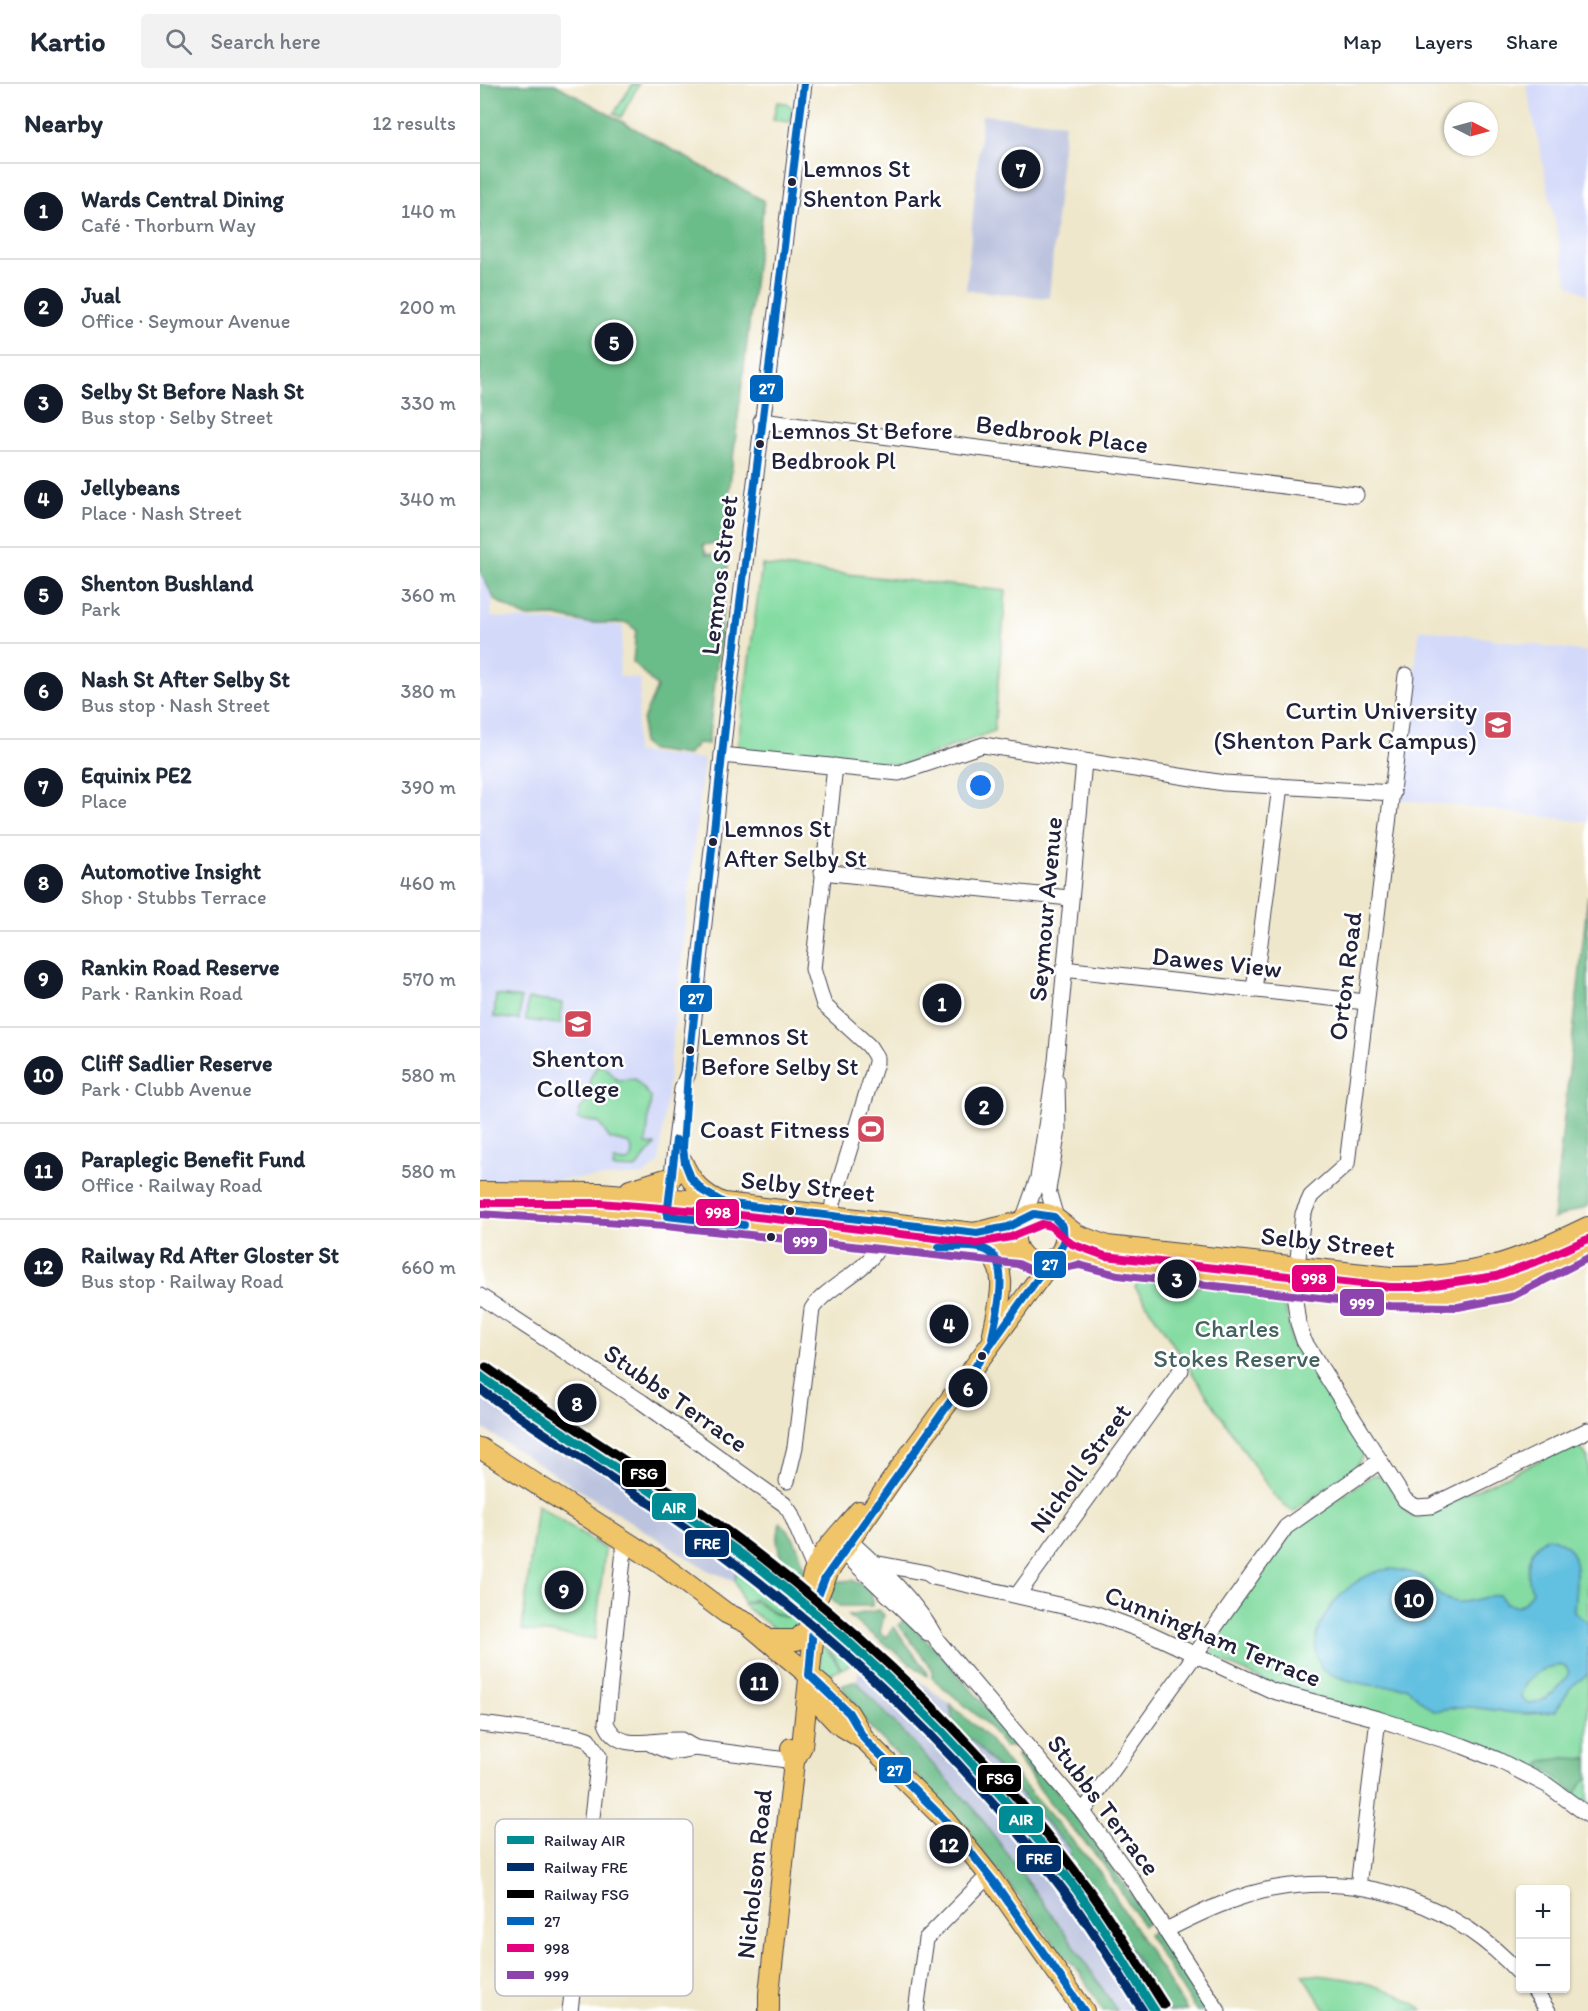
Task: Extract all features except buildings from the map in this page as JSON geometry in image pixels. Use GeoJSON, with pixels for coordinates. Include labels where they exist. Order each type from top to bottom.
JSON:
{"type":"FeatureCollection","features":[{"type":"Feature","properties":{"kind":"main road"},"geometry":{"type":"LineString","coordinates":[[600,1192],[639,1189],[677,1169],[704,1194],[724,1203]]}},
{"type":"Feature","properties":{"kind":"main road","name":"Selby Street"},"geometry":{"type":"LineString","coordinates":[[480,1192],[600,1192],[673,1208],[724,1203],[831,1225],[880,1240],[1022,1255]]}},
{"type":"Feature","properties":{"kind":"main road","name":"Selby Street"},"geometry":{"type":"LineString","coordinates":[[480,1203],[673,1208],[831,1225],[977,1233],[1022,1221]]}},
{"type":"Feature","properties":{"kind":"main road"},"geometry":{"type":"LineString","coordinates":[[804,1679],[805,1632],[821,1570],[840,1542],[898,1471],[1054,1259],[1065,1242],[1065,1233],[1058,1220],[1040,1213],[1022,1221],[1016,1239],[1022,1255],[1020,1292],[992,1343]]}},
{"type":"Feature","properties":{"kind":"main road","name":"Selby Street"},"geometry":{"type":"LineString","coordinates":[[1058,1220],[1077,1235],[1107,1246],[1295,1276],[1391,1296],[1458,1297],[1507,1287],[1588,1246]]}},
{"type":"Feature","properties":{"kind":"main road","name":"Selby Street"},"geometry":{"type":"LineString","coordinates":[[1054,1259],[1084,1255],[1119,1265],[1295,1276],[1454,1275],[1504,1264],[1533,1254],[1588,1227]]}},
{"type":"Feature","properties":{"kind":"main road"},"geometry":{"type":"LineString","coordinates":[[986,1250],[995,1261],[1002,1289],[992,1343]]}},
{"type":"Feature","properties":{"kind":"main road"},"geometry":{"type":"LineString","coordinates":[[1022,1255],[1034,1262],[1054,1259]]}},
{"type":"Feature","properties":{"kind":"main road"},"geometry":{"type":"LineString","coordinates":[[1454,1275],[1458,1297]]}},
{"type":"Feature","properties":{"kind":"main road"},"geometry":{"type":"LineString","coordinates":[[480,1448],[625,1540],[726,1613],[747,1623],[767,1640],[804,1679]]}},
{"type":"Feature","properties":{"kind":"main road"},"geometry":{"type":"LineString","coordinates":[[804,1679],[821,1570]]}},
{"type":"Feature","properties":{"kind":"main road"},"geometry":{"type":"LineString","coordinates":[[726,1613],[742,1633],[849,1713],[865,1740],[944,1820],[992,1879],[1084,2011]]}},
{"type":"Feature","properties":{"kind":"main road"},"geometry":{"type":"LineString","coordinates":[[767,1640],[797,1640],[805,1632]]}},
{"type":"Feature","properties":{"kind":"main road","name":"Nicholson Road"},"geometry":{"type":"LineString","coordinates":[[767,2005],[794,1761],[790,1745],[804,1679]]}},
{"type":"Feature","properties":{"kind":"street","name":"Lemnos Street"},"geometry":{"type":"LineString","coordinates":[[673,1208],[690,1090],[688,1073],[722,755],[761,421],[804,84]]}},
{"type":"Feature","properties":{"kind":"street","name":"Bedbrook Place"},"geometry":{"type":"LineString","coordinates":[[761,421],[1356,495]]}},
{"type":"Feature","properties":{"kind":"street","name":"Orton Road"},"geometry":{"type":"LineString","coordinates":[[1406,675],[1347,1164],[1314,1192],[1306,1204],[1295,1276],[1296,1313],[1304,1341],[1405,1500],[1411,1505],[1423,1508],[1584,1432]]}},
{"type":"Feature","properties":{"kind":"street"},"geometry":{"type":"LineString","coordinates":[[722,755],[899,772],[979,745],[1224,783],[1393,793]]}},
{"type":"Feature","properties":{"kind":"street","name":"Seymour Avenue"},"geometry":{"type":"LineString","coordinates":[[1022,1221],[1038,1178],[1056,1060],[1069,898],[1084,762]]}},
{"type":"Feature","properties":{"kind":"street"},"geometry":{"type":"LineString","coordinates":[[831,1225],[833,1203],[875,1072],[876,1058],[869,1046],[824,1005],[813,969],[835,766]]}},
{"type":"Feature","properties":{"kind":"street"},"geometry":{"type":"LineString","coordinates":[[1254,990],[1280,786]]}},
{"type":"Feature","properties":{"kind":"street"},"geometry":{"type":"LineString","coordinates":[[822,872],[1069,898]]}},
{"type":"Feature","properties":{"kind":"street","name":"Dawes View"},"geometry":{"type":"LineString","coordinates":[[1063,969],[1366,1002]]}},
{"type":"Feature","properties":{"kind":"street","name":"Seymour Avenue"},"geometry":{"type":"LineString","coordinates":[[1056,1060],[1059,1121],[1048,1190],[1058,1220]]}},
{"type":"Feature","properties":{"kind":"street"},"geometry":{"type":"LineString","coordinates":[[787,1481],[795,1447],[812,1309],[826,1293],[874,1256],[880,1240]]}},
{"type":"Feature","properties":{"kind":"street","name":"Stubbs Terrace"},"geometry":{"type":"LineString","coordinates":[[480,1296],[642,1402],[784,1504],[821,1570]]}},
{"type":"Feature","properties":{"kind":"street","name":"Nicholl Street"},"geometry":{"type":"LineString","coordinates":[[1017,1594],[1181,1371]]}},
{"type":"Feature","properties":{"kind":"street"},"geometry":{"type":"LineString","coordinates":[[1584,1432],[1588,1449]]}},
{"type":"Feature","properties":{"kind":"street"},"geometry":{"type":"LineString","coordinates":[[1083,1812],[1286,1527],[1380,1461]]}},
{"type":"Feature","properties":{"kind":"street"},"geometry":{"type":"LineString","coordinates":[[784,1504],[803,1518]]}},
{"type":"Feature","properties":{"kind":"street"},"geometry":{"type":"LineString","coordinates":[[625,1540],[605,1713],[606,1723],[613,1735],[623,1741],[651,1744],[681,1740],[695,1748],[794,1761]]}},
{"type":"Feature","properties":{"kind":"street","name":"Stubbs Terrace"},"geometry":{"type":"LineString","coordinates":[[840,1542],[868,1567],[907,1595],[927,1621],[937,1640],[1083,1812],[1166,1930],[1218,2011]]}},
{"type":"Feature","properties":{"kind":"street"},"geometry":{"type":"LineString","coordinates":[[821,1570],[868,1567]]}},
{"type":"Feature","properties":{"kind":"street","name":"Cunningham Terrace"},"geometry":{"type":"LineString","coordinates":[[868,1567],[927,1573],[933,1577],[1017,1594],[1122,1623],[1273,1691],[1425,1733],[1498,1760],[1547,1785],[1588,1815]]}},
{"type":"Feature","properties":{"kind":"street"},"geometry":{"type":"LineString","coordinates":[[1358,1887],[1378,1719]]}},
{"type":"Feature","properties":{"kind":"street"},"geometry":{"type":"LineString","coordinates":[[480,1724],[588,1739],[595,1746],[599,1767],[593,1819]]}},
{"type":"Feature","properties":{"kind":"street"},"geometry":{"type":"LineString","coordinates":[[916,2011],[926,1939],[992,1879]]}},
{"type":"Feature","properties":{"kind":"street"},"geometry":{"type":"LineString","coordinates":[[1166,1930],[1207,1911],[1275,1888],[1303,1885],[1358,1887],[1386,1891],[1446,1915],[1488,1942],[1516,1969]]}},
{"type":"Feature","properties":{"kind":"street"},"geometry":{"type":"LineString","coordinates":[[1536,1993],[1548,2011]]}},
{"type":"Feature","properties":{"kind":"street"},"geometry":{"type":"LineString","coordinates":[[570,2011],[572,1996]]}},
{"type":"Feature","properties":{"kind":"shaded area"},"geometry":{"type":"Polygon","coordinates":[[[1526,84],[1588,84],[1588,295],[1568,284],[1526,84]]]}},
{"type":"Feature","properties":{"kind":"shaded area"},"geometry":{"type":"Polygon","coordinates":[[[982,115],[1065,123],[1049,298],[966,290],[982,115]]]}},
{"type":"Feature","properties":{"kind":"shaded area"},"geometry":{"type":"Polygon","coordinates":[[[480,553],[497,555],[491,617],[623,626],[619,676],[641,679],[635,752],[704,759],[659,1163],[644,1175],[480,1184],[480,553]]]}},
{"type":"Feature","properties":{"kind":"shaded area","name":"Curtin University (Shenton Park Campus)"},"geometry":{"type":"Polygon","coordinates":[[[1420,629],[1588,652],[1588,822],[1397,799],[1420,629]]]}},
{"type":"Feature","properties":{"kind":"shaded area"},"geometry":{"type":"Polygon","coordinates":[[[480,1369],[750,1553],[780,1570],[804,1600],[804,1616],[775,1613],[756,1599],[743,1603],[735,1581],[707,1570],[480,1427],[480,1369]]]}},
{"type":"Feature","properties":{"kind":"shaded area"},"geometry":{"type":"Polygon","coordinates":[[[825,1611],[950,1704],[954,1729],[973,1741],[1070,1849],[1069,1860],[1108,1913],[1168,2011],[1117,2011],[1071,1941],[976,1811],[856,1681],[860,1668],[854,1663],[841,1669],[837,1659],[820,1638],[821,1613],[825,1611]]]}},
{"type":"Feature","properties":{"kind":"green space"},"geometry":{"type":"Polygon","coordinates":[[[480,84],[555,84],[764,201],[723,542],[703,545],[706,554],[729,557],[708,744],[698,743],[687,755],[651,750],[642,743],[643,720],[657,687],[633,662],[636,630],[627,623],[587,623],[555,616],[525,617],[495,600],[480,572],[480,84]]]}},
{"type":"Feature","properties":{"kind":"green space"},"geometry":{"type":"Polygon","coordinates":[[[633,84],[639,84],[621,117],[614,113],[633,84]]]}},
{"type":"Feature","properties":{"kind":"green space"},"geometry":{"type":"Polygon","coordinates":[[[777,102],[786,103],[793,108],[790,122],[773,120],[777,102]]]}},
{"type":"Feature","properties":{"kind":"green space"},"geometry":{"type":"Polygon","coordinates":[[[762,565],[1006,591],[994,731],[902,765],[737,749],[762,565]]]}},
{"type":"Feature","properties":{"kind":"green space"},"geometry":{"type":"Polygon","coordinates":[[[1588,895],[1588,1206],[1553,1219],[1588,895]]]}},
{"type":"Feature","properties":{"kind":"green space"},"geometry":{"type":"Polygon","coordinates":[[[496,995],[521,998],[519,1020],[494,1017],[496,995]]]}},
{"type":"Feature","properties":{"kind":"green space"},"geometry":{"type":"Polygon","coordinates":[[[528,999],[562,1003],[560,1024],[526,1020],[528,999]]]}},
{"type":"Feature","properties":{"kind":"green space"},"geometry":{"type":"Polygon","coordinates":[[[598,1064],[608,1069],[617,1080],[635,1079],[651,1097],[646,1144],[655,1145],[635,1169],[613,1168],[614,1161],[627,1162],[631,1159],[630,1144],[610,1139],[599,1123],[578,1119],[580,1109],[591,1098],[590,1079],[598,1064]]]}},
{"type":"Feature","properties":{"kind":"green space","name":"Charles Stokes Reserve"},"geometry":{"type":"Polygon","coordinates":[[[1141,1279],[1272,1294],[1278,1298],[1287,1316],[1290,1344],[1299,1351],[1361,1448],[1363,1455],[1356,1467],[1293,1512],[1274,1496],[1135,1287],[1141,1279]]]}},
{"type":"Feature","properties":{"kind":"green space"},"geometry":{"type":"Polygon","coordinates":[[[1572,1445],[1581,1448],[1588,1458],[1588,1807],[1512,1760],[1426,1726],[1313,1698],[1275,1686],[1214,1657],[1211,1644],[1289,1532],[1373,1475],[1387,1482],[1405,1510],[1419,1517],[1572,1445]]]}},
{"type":"Feature","properties":{"kind":"green space"},"geometry":{"type":"Polygon","coordinates":[[[537,1505],[605,1549],[595,1639],[522,1630],[537,1505]]]}},
{"type":"Feature","properties":{"kind":"green space"},"geometry":{"type":"Polygon","coordinates":[[[780,1522],[791,1534],[798,1548],[806,1579],[781,1561],[777,1541],[780,1522]]]}},
{"type":"Feature","properties":{"kind":"green space"},"geometry":{"type":"Polygon","coordinates":[[[737,1564],[804,1616],[801,1626],[792,1635],[776,1630],[743,1605],[755,1601],[774,1614],[788,1617],[775,1613],[756,1599],[743,1603],[735,1581],[737,1564]]]}},
{"type":"Feature","properties":{"kind":"green space"},"geometry":{"type":"Polygon","coordinates":[[[852,1580],[872,1590],[872,1606],[839,1606],[831,1599],[828,1589],[835,1582],[852,1580]]]}},
{"type":"Feature","properties":{"kind":"green space"},"geometry":{"type":"Polygon","coordinates":[[[879,1610],[884,1615],[880,1633],[886,1637],[894,1627],[927,1672],[927,1676],[848,1616],[879,1610]]]}},
{"type":"Feature","properties":{"kind":"green space"},"geometry":{"type":"Polygon","coordinates":[[[904,1619],[937,1650],[1017,1743],[1017,1746],[1005,1747],[986,1723],[932,1678],[932,1669],[899,1625],[904,1619]]]}},
{"type":"Feature","properties":{"kind":"green space"},"geometry":{"type":"Polygon","coordinates":[[[818,1628],[854,1663],[841,1669],[822,1639],[818,1628]]]}},
{"type":"Feature","properties":{"kind":"green space"},"geometry":{"type":"Polygon","coordinates":[[[819,1641],[840,1669],[824,1678],[820,1671],[819,1641]]]}},
{"type":"Feature","properties":{"kind":"green space"},"geometry":{"type":"Polygon","coordinates":[[[856,1681],[976,1811],[1071,1941],[1117,2011],[1103,2011],[1079,1971],[1059,1950],[1000,1873],[918,1776],[866,1723],[841,1686],[856,1681]]]}},
{"type":"Feature","properties":{"kind":"green space"},"geometry":{"type":"Polygon","coordinates":[[[950,1704],[988,1738],[1024,1785],[1099,1871],[1187,2011],[1168,2011],[1108,1913],[1069,1860],[1070,1849],[973,1741],[954,1729],[950,1704]]]}},
{"type":"Feature","properties":{"kind":"green space"},"geometry":{"type":"Polygon","coordinates":[[[1021,1751],[1026,1752],[1067,1803],[1150,1922],[1143,1926],[1102,1862],[1050,1803],[1016,1756],[1021,1751]]]}},
{"type":"Feature","properties":{"kind":"green space"},"geometry":{"type":"Polygon","coordinates":[[[1565,1758],[1588,1759],[1588,1779],[1583,1782],[1576,1793],[1540,1765],[1543,1761],[1565,1758]]]}},
{"type":"Feature","properties":{"kind":"green space"},"geometry":{"type":"Polygon","coordinates":[[[1155,1930],[1207,2011],[1196,2011],[1148,1935],[1155,1930]]]}},
{"type":"Feature","properties":{"kind":"green space"},"geometry":{"type":"Polygon","coordinates":[[[1302,1974],[1366,1983],[1396,1994],[1424,2011],[1326,2011],[1302,1974]]]}},
{"type":"Feature","properties":{"kind":"sand"},"geometry":{"type":"Polygon","coordinates":[[[750,1553],[778,1568],[804,1600],[749,1556],[750,1553]]]}},
{"type":"Feature","properties":{"kind":"water"},"geometry":{"type":"Polygon","coordinates":[[[1548,1537],[1568,1548],[1576,1566],[1574,1612],[1588,1623],[1588,1674],[1571,1687],[1556,1711],[1524,1714],[1456,1707],[1433,1711],[1406,1687],[1363,1684],[1322,1670],[1316,1652],[1317,1638],[1322,1623],[1341,1594],[1355,1583],[1384,1570],[1399,1570],[1421,1576],[1441,1596],[1455,1602],[1499,1595],[1506,1603],[1517,1607],[1525,1602],[1532,1591],[1528,1575],[1529,1561],[1531,1554],[1548,1537]],[[1559,1665],[1534,1676],[1525,1685],[1521,1698],[1528,1704],[1547,1698],[1566,1678],[1569,1672],[1566,1667],[1559,1665]]]}},
{"type":"Feature","properties":{"kind":"rail line","name":"FSG"},"geometry":{"type":"LineString","coordinates":[[486,1367],[726,1530],[804,1591],[890,1666],[971,1747],[1046,1834],[1103,1910],[1164,2005]]}},
{"type":"Feature","properties":{"kind":"rail line","name":"AIR"},"geometry":{"type":"LineString","coordinates":[[480,1376],[685,1514],[752,1562],[797,1598],[882,1673],[963,1754],[1038,1840],[1095,1916],[1155,2011]]}},
{"type":"Feature","properties":{"kind":"rail line","name":"FRE"},"geometry":{"type":"LineString","coordinates":[[480,1389],[714,1548],[790,1607],[876,1681],[955,1761],[1029,1846],[1085,1920],[1143,2011]]}},
{"type":"Feature","properties":{"kind":"transit line","name":"27"},"geometry":{"type":"LineString","coordinates":[[804,84],[726,718],[688,1073],[683,1148],[685,1163],[691,1178],[703,1191],[724,1203],[977,1233],[1008,1227],[1034,1214],[1054,1217],[1063,1227],[1064,1242],[1056,1258],[1038,1278],[825,1578],[815,1604],[809,1675],[849,1713],[865,1740],[944,1819],[995,1883],[1084,2011]]}},
{"type":"Feature","properties":{"kind":"transit line","name":"27"},"geometry":{"type":"LineString","coordinates":[[676,1140],[667,1216],[744,1225]]}},
{"type":"Feature","properties":{"kind":"transit line","name":"998"},"geometry":{"type":"LineString","coordinates":[[480,1203],[600,1203],[723,1213],[977,1243],[1011,1237],[1042,1224],[1050,1226],[1072,1244],[1105,1256],[1390,1287],[1421,1287],[1496,1276],[1541,1260],[1588,1239]]}},
{"type":"Feature","properties":{"kind":"transit line","name":"999"},"geometry":{"type":"LineString","coordinates":[[480,1214],[666,1226],[1018,1264],[1038,1273],[1079,1265],[1118,1275],[1390,1306],[1458,1307],[1511,1297],[1588,1258]]}},
{"type":"Feature","properties":{"kind":"transit line","name":"27"},"geometry":{"type":"LineString","coordinates":[[939,1247],[975,1247],[986,1250],[994,1256],[998,1265],[1000,1290],[992,1338]]}},
{"type":"Feature","properties":{"kind":"place","name":"Equinix PE2"},"geometry":{"type":"Point","coordinates":[1021,169]}},
{"type":"Feature","properties":{"kind":"place","name":"Lemnos St Shenton Park"},"geometry":{"type":"Point","coordinates":[792,182]}},
{"type":"Feature","properties":{"kind":"place","name":"Shenton Bushland"},"geometry":{"type":"Point","coordinates":[614,342]}},
{"type":"Feature","properties":{"kind":"place","name":"Lemnos St Before Bedbrook Pl"},"geometry":{"type":"Point","coordinates":[760,444]}},
{"type":"Feature","properties":{"kind":"place","name":"Curtin University (Shenton Park Campus)"},"geometry":{"type":"Point","coordinates":[1498,725]}},
{"type":"Feature","properties":{"kind":"place","name":"Lemnos St After Selby St"},"geometry":{"type":"Point","coordinates":[713,842]}},
{"type":"Feature","properties":{"kind":"place","name":"Wards Central Dining"},"geometry":{"type":"Point","coordinates":[942,1003]}},
{"type":"Feature","properties":{"kind":"place","name":"Shenton College"},"geometry":{"type":"Point","coordinates":[578,1024]}},
{"type":"Feature","properties":{"kind":"place","name":"Lemnos St Before Selby St"},"geometry":{"type":"Point","coordinates":[690,1050]}},
{"type":"Feature","properties":{"kind":"place","name":"Jual"},"geometry":{"type":"Point","coordinates":[984,1106]}},
{"type":"Feature","properties":{"kind":"place","name":"Coast Fitness"},"geometry":{"type":"Point","coordinates":[871,1129]}},
{"type":"Feature","properties":{"kind":"place","name":"Selby St Before Nash St"},"geometry":{"type":"Point","coordinates":[1177,1279]}},
{"type":"Feature","properties":{"kind":"place","name":"Jellybeans"},"geometry":{"type":"Point","coordinates":[949,1324]}},
{"type":"Feature","properties":{"kind":"place","name":"Nash St After Selby St"},"geometry":{"type":"Point","coordinates":[968,1388]}},
{"type":"Feature","properties":{"kind":"place","name":"Automotive Insight"},"geometry":{"type":"Point","coordinates":[577,1403]}},
{"type":"Feature","properties":{"kind":"place","name":"Rankin Road Reserve"},"geometry":{"type":"Point","coordinates":[564,1590]}},
{"type":"Feature","properties":{"kind":"place","name":"Cliff Sadlier Reserve"},"geometry":{"type":"Point","coordinates":[1414,1599]}},
{"type":"Feature","properties":{"kind":"place","name":"Paraplegic Benefit Fund"},"geometry":{"type":"Point","coordinates":[759,1682]}},
{"type":"Feature","properties":{"kind":"place","name":"Railway Rd After Gloster St"},"geometry":{"type":"Point","coordinates":[949,1844]}}]}
